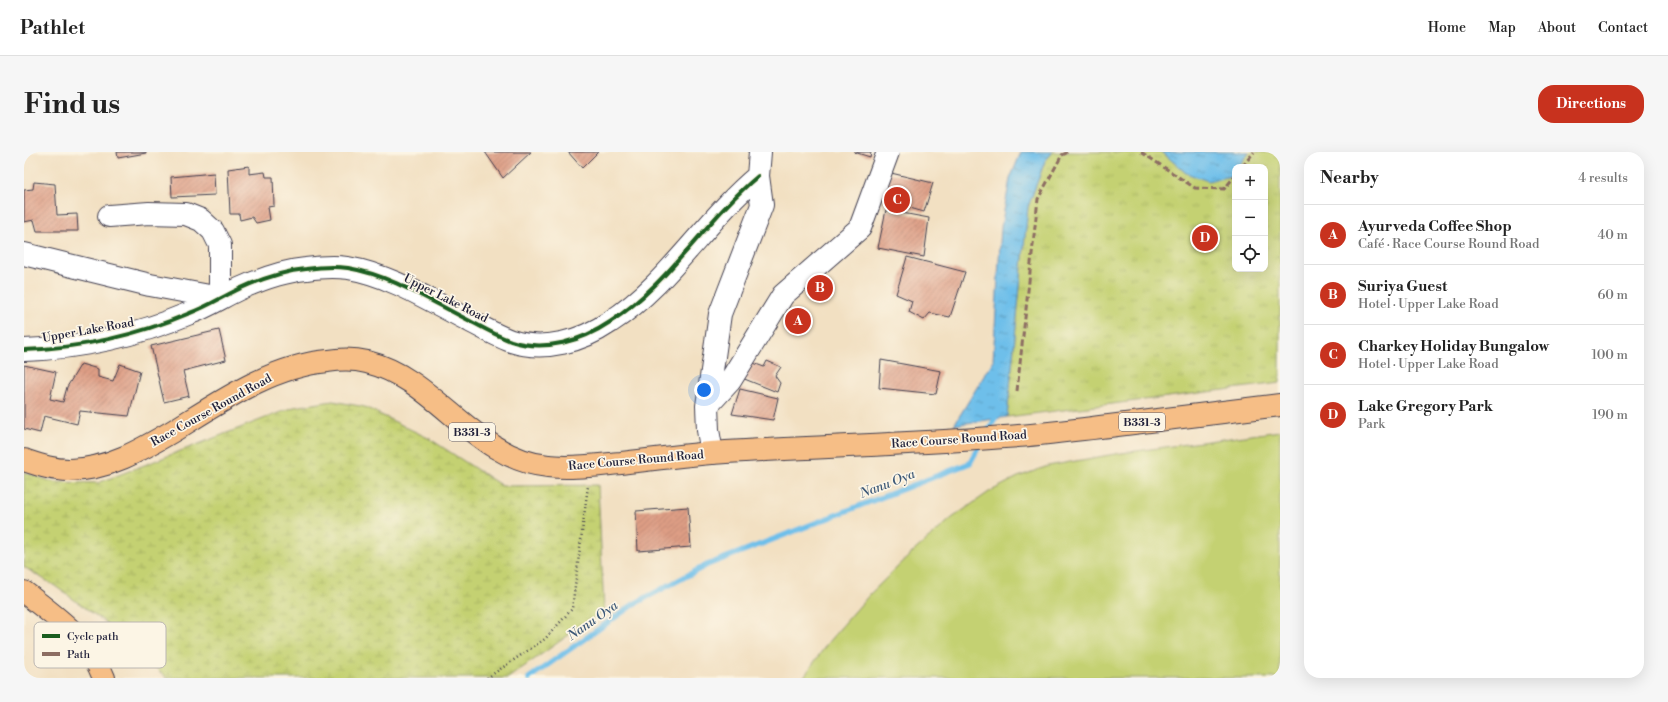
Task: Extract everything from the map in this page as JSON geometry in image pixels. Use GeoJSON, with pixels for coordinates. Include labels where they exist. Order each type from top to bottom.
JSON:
{"type":"FeatureCollection","features":[{"type":"Feature","properties":{"kind":"main road","name":"Race Course Round Road"},"geometry":{"type":"LineString","coordinates":[[24,460],[49,468],[69,470],[89,469],[108,465],[151,444],[222,401],[283,371],[308,363],[347,360],[366,362],[384,368],[407,380],[430,396],[485,442],[513,457],[533,464],[550,467],[591,466],[712,453],[1004,437],[1280,405]]}},
{"type":"Feature","properties":{"kind":"main road"},"geometry":{"type":"LineString","coordinates":[[24,592],[60,622]]}},
{"type":"Feature","properties":{"kind":"main road"},"geometry":{"type":"LineString","coordinates":[[100,668],[104,678]]}},
{"type":"Feature","properties":{"kind":"street"},"geometry":{"type":"LineString","coordinates":[[712,453],[708,430],[707,406],[720,314],[762,205],[758,176],[760,152]]}},
{"type":"Feature","properties":{"kind":"street"},"geometry":{"type":"LineString","coordinates":[[707,406],[730,381],[783,295],[860,228],[888,152]]}},
{"type":"Feature","properties":{"kind":"street","name":"Upper Lake Road"},"geometry":{"type":"LineString","coordinates":[[24,350],[62,347],[116,337],[192,313],[240,288],[283,274],[305,269],[348,268],[371,274],[394,283],[512,341],[545,344],[578,340],[612,322],[646,295],[698,240],[728,204],[758,176]]}},
{"type":"Feature","properties":{"kind":"street"},"geometry":{"type":"LineString","coordinates":[[24,254],[150,286],[220,298],[220,245],[213,231],[201,220],[186,214],[149,213],[109,216]]}},
{"type":"Feature","properties":{"kind":"path"},"geometry":{"type":"LineString","coordinates":[[487,678],[545,639],[572,609],[591,466]]}},
{"type":"Feature","properties":{"kind":"green space"},"geometry":{"type":"Polygon","coordinates":[[[1053,152],[1162,152],[1186,173],[1231,176],[1232,175],[1232,272],[1268,272],[1268,164],[1240,164],[1249,152],[1280,152],[1280,383],[1007,417],[1028,207],[1045,161],[1053,152]]]}},
{"type":"Feature","properties":{"kind":"green space"},"geometry":{"type":"Polygon","coordinates":[[[333,401],[365,407],[430,439],[502,486],[598,485],[604,610],[508,678],[167,678],[156,668],[166,668],[166,622],[105,622],[55,586],[24,567],[24,472],[53,482],[98,483],[294,407],[333,401]]]}},
{"type":"Feature","properties":{"kind":"green space"},"geometry":{"type":"Polygon","coordinates":[[[1280,431],[1280,678],[803,678],[829,641],[871,593],[914,551],[952,518],[989,492],[1018,477],[1048,466],[1115,454],[1280,431]]]}},
{"type":"Feature","properties":{"kind":"water"},"geometry":{"type":"Polygon","coordinates":[[[1021,152],[1053,152],[1045,161],[1028,207],[1007,417],[954,425],[993,361],[1001,227],[1010,179],[1021,152]]]}},
{"type":"Feature","properties":{"kind":"water"},"geometry":{"type":"Polygon","coordinates":[[[1162,152],[1249,152],[1240,164],[1232,164],[1231,176],[1208,181],[1186,173],[1162,152]]]}},
{"type":"Feature","properties":{"kind":"building"},"geometry":{"type":"Polygon","coordinates":[[[117,152],[146,152],[146,153],[118,158],[117,152]]]}},
{"type":"Feature","properties":{"kind":"building"},"geometry":{"type":"Polygon","coordinates":[[[485,152],[531,152],[503,178],[485,152]]]}},
{"type":"Feature","properties":{"kind":"building"},"geometry":{"type":"Polygon","coordinates":[[[568,152],[598,152],[582,168],[568,152]]]}},
{"type":"Feature","properties":{"kind":"building"},"geometry":{"type":"Polygon","coordinates":[[[854,152],[871,152],[870,157],[854,152]]]}},
{"type":"Feature","properties":{"kind":"building"},"geometry":{"type":"Polygon","coordinates":[[[249,166],[249,174],[265,172],[266,177],[273,177],[274,206],[268,207],[270,220],[256,223],[252,217],[240,220],[239,214],[230,214],[228,169],[249,166]]]}},
{"type":"Feature","properties":{"kind":"building"},"geometry":{"type":"Polygon","coordinates":[[[214,173],[215,195],[172,197],[171,177],[214,173]]]}},
{"type":"Feature","properties":{"kind":"building"},"geometry":{"type":"Polygon","coordinates":[[[891,173],[933,183],[924,212],[882,200],[891,173]]]}},
{"type":"Feature","properties":{"kind":"building"},"geometry":{"type":"Polygon","coordinates":[[[34,182],[55,184],[57,215],[77,214],[78,231],[37,231],[34,220],[24,222],[24,190],[33,189],[34,182]]]}},
{"type":"Feature","properties":{"kind":"building"},"geometry":{"type":"Polygon","coordinates":[[[886,210],[929,218],[924,257],[878,248],[886,210]]]}},
{"type":"Feature","properties":{"kind":"building"},"geometry":{"type":"Polygon","coordinates":[[[907,257],[965,272],[950,317],[930,313],[924,320],[909,312],[912,301],[896,294],[907,257]]]}},
{"type":"Feature","properties":{"kind":"building"},"geometry":{"type":"Polygon","coordinates":[[[219,330],[226,360],[183,371],[189,396],[164,402],[151,346],[219,330]]]}},
{"type":"Feature","properties":{"kind":"building"},"geometry":{"type":"Polygon","coordinates":[[[881,360],[941,371],[936,394],[879,388],[881,360]]]}},
{"type":"Feature","properties":{"kind":"building"},"geometry":{"type":"Polygon","coordinates":[[[748,361],[764,367],[767,361],[781,367],[775,376],[780,383],[777,392],[742,378],[748,361]]]}},
{"type":"Feature","properties":{"kind":"building"},"geometry":{"type":"Polygon","coordinates":[[[81,364],[98,369],[98,377],[113,381],[120,364],[140,371],[129,416],[80,411],[77,424],[44,416],[40,433],[24,429],[24,365],[56,372],[50,399],[63,402],[67,387],[81,364]]]}},
{"type":"Feature","properties":{"kind":"building"},"geometry":{"type":"Polygon","coordinates":[[[740,389],[778,398],[773,420],[732,414],[740,389]]]}},
{"type":"Feature","properties":{"kind":"building"},"geometry":{"type":"Polygon","coordinates":[[[688,507],[691,547],[638,551],[636,511],[688,507]]]}},
{"type":"Feature","properties":{"kind":"waterway","name":"Nanu Oya"},"geometry":{"type":"LineString","coordinates":[[987,433],[996,417],[997,412]]}},
{"type":"Feature","properties":{"kind":"waterway","name":"Nanu Oya"},"geometry":{"type":"LineString","coordinates":[[529,678],[634,604],[707,565],[970,463],[981,443]]}},
{"type":"Feature","properties":{"kind":"marked path"},"geometry":{"type":"LineString","coordinates":[[1017,391],[1038,199],[1062,155],[1069,152]]}},
{"type":"Feature","properties":{"kind":"marked path"},"geometry":{"type":"LineString","coordinates":[[1141,152],[1195,188],[1224,189],[1232,180]]}},
{"type":"Feature","properties":{"kind":"marked path"},"geometry":{"type":"LineString","coordinates":[[1244,164],[1254,152]]}},
{"type":"Feature","properties":{"kind":"cycle path"},"geometry":{"type":"LineString","coordinates":[[24,350],[45,349],[88,343],[130,334],[196,311],[239,289],[272,276],[298,270],[333,267],[348,268],[364,272],[395,283],[490,332],[511,341],[537,345],[563,343],[588,335],[631,307],[669,271],[721,212],[758,176]]}},
{"type":"Feature","properties":{"kind":"place","name":"Charkey Holiday Bungalow"},"geometry":{"type":"Point","coordinates":[897,200]}},
{"type":"Feature","properties":{"kind":"place","name":"Lake Gregory Park"},"geometry":{"type":"Point","coordinates":[1205,238]}},
{"type":"Feature","properties":{"kind":"place","name":"Suriya Guest"},"geometry":{"type":"Point","coordinates":[820,288]}},
{"type":"Feature","properties":{"kind":"place","name":"Ayurveda Coffee Shop"},"geometry":{"type":"Point","coordinates":[798,321]}}]}
